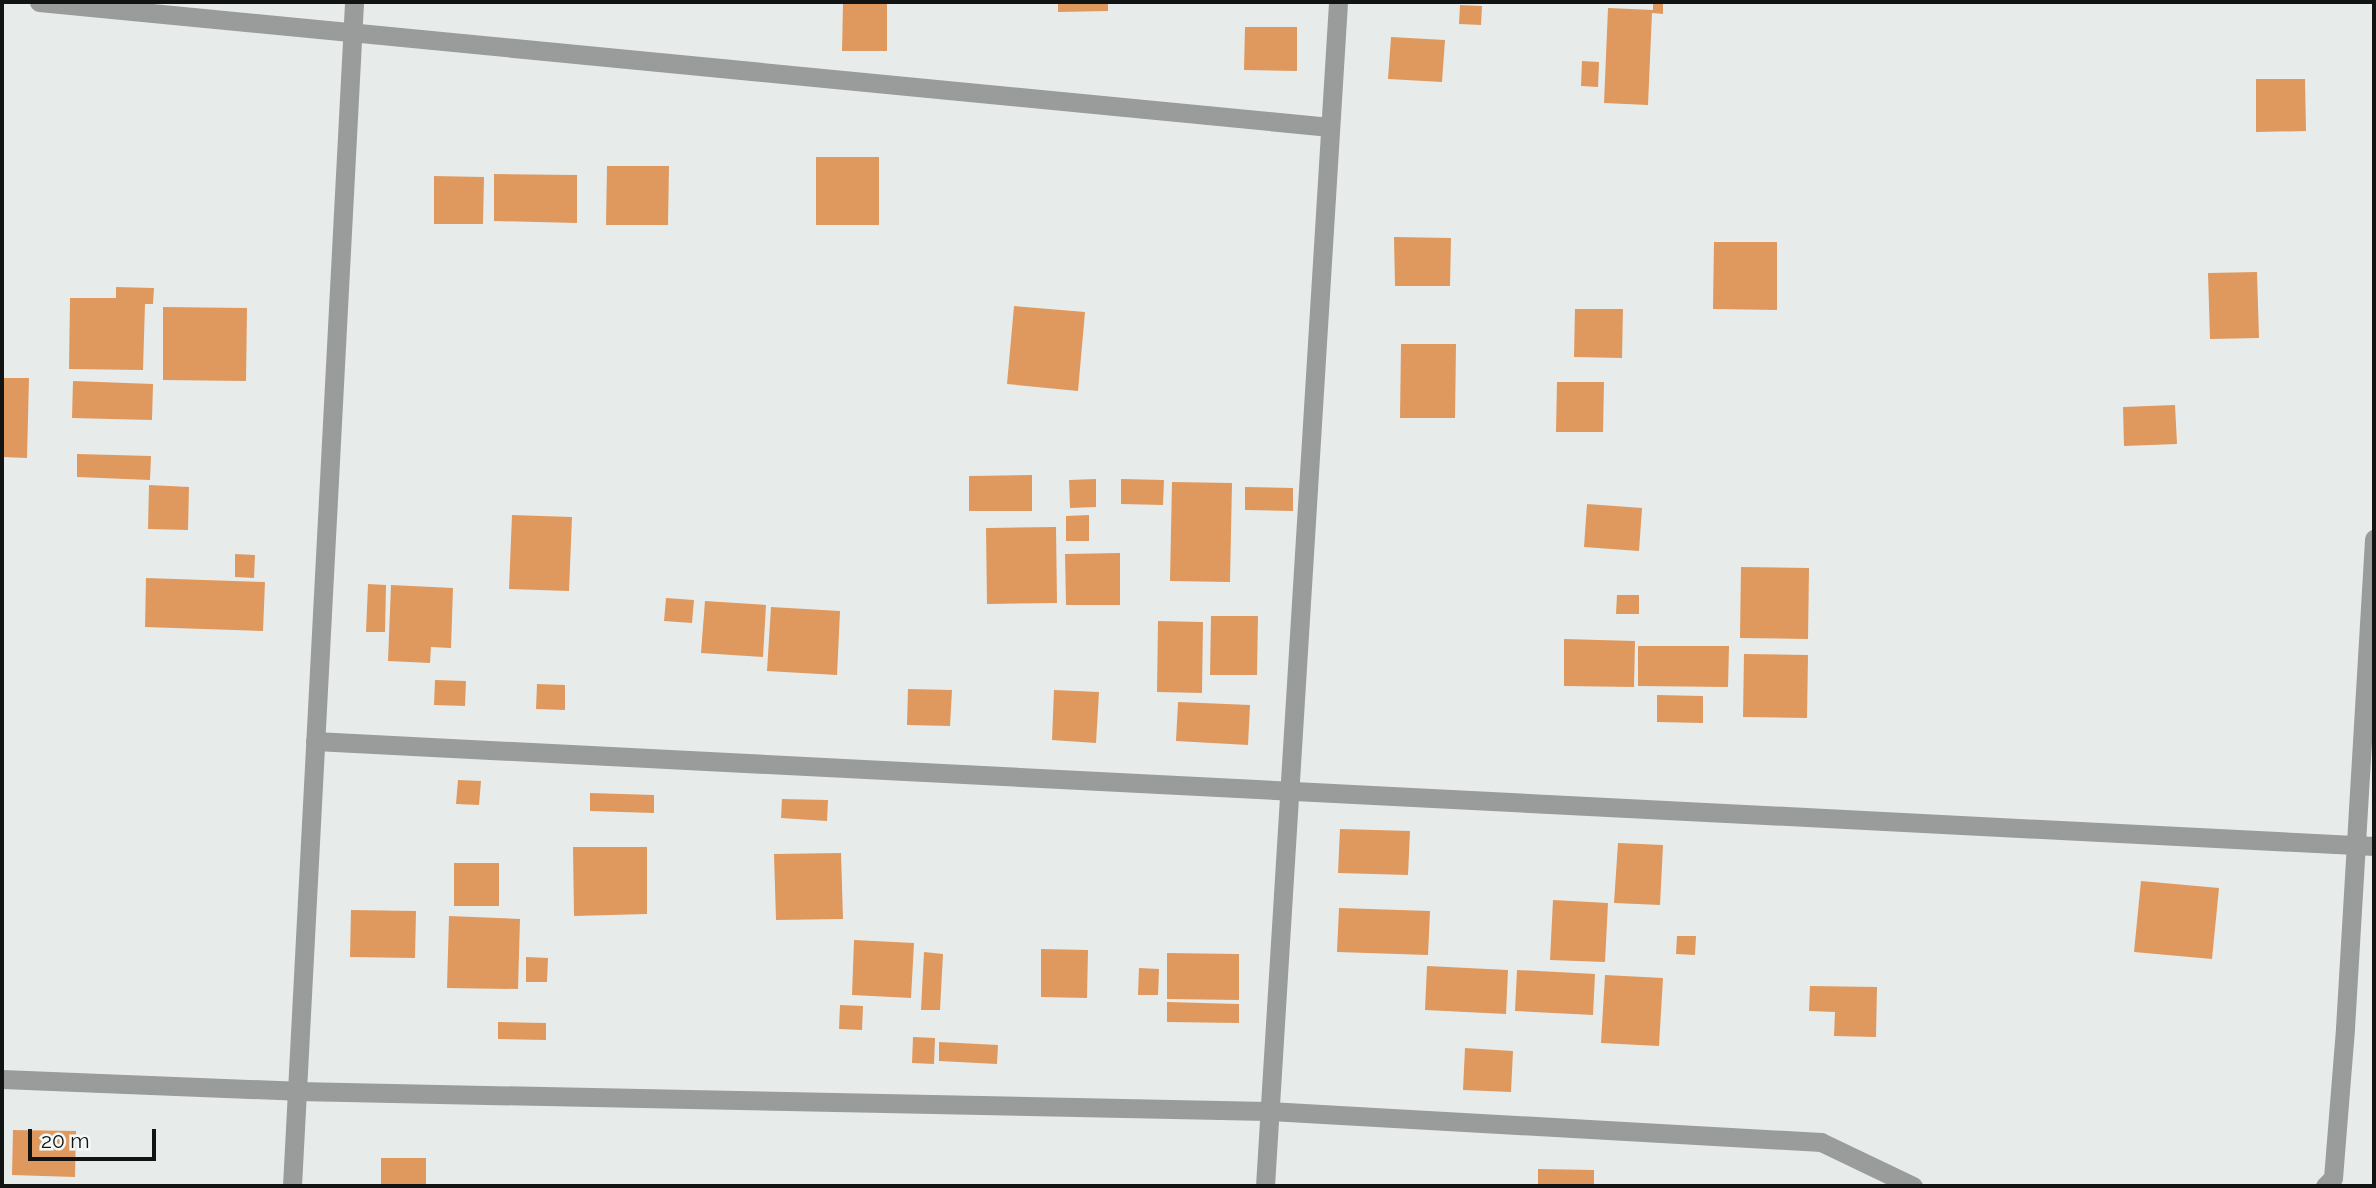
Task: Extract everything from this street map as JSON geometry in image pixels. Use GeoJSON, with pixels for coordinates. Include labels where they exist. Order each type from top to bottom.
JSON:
{"type":"FeatureCollection","features":[{"type":"Feature","properties":{"kind":"street"},"geometry":{"type":"LineString","coordinates":[[39,2],[1330,127]]}},
{"type":"Feature","properties":{"kind":"street"},"geometry":{"type":"LineString","coordinates":[[292,1186],[354,2]]}},
{"type":"Feature","properties":{"kind":"street"},"geometry":{"type":"LineString","coordinates":[[1265,1186],[1338,2]]}},
{"type":"Feature","properties":{"kind":"street"},"geometry":{"type":"LineString","coordinates":[[2325,1186],[2333,1178],[2374,539]]}},
{"type":"Feature","properties":{"kind":"street"},"geometry":{"type":"LineString","coordinates":[[315,741],[2374,846]]}},
{"type":"Feature","properties":{"kind":"street"},"geometry":{"type":"LineString","coordinates":[[2,1079],[297,1091],[1269,1111],[1821,1142],[1913,1186]]}},
{"type":"Feature","properties":{"kind":"building"},"geometry":{"type":"Polygon","coordinates":[[[843,2],[887,2],[887,51],[842,51],[843,2]]]}},
{"type":"Feature","properties":{"kind":"building"},"geometry":{"type":"Polygon","coordinates":[[[1058,2],[1108,2],[1108,11],[1058,12],[1058,2]]]}},
{"type":"Feature","properties":{"kind":"building"},"geometry":{"type":"Polygon","coordinates":[[[1653,2],[1663,2],[1663,14],[1652,13],[1648,105],[1604,103],[1608,8],[1653,10],[1653,2]]]}},
{"type":"Feature","properties":{"kind":"building"},"geometry":{"type":"Polygon","coordinates":[[[1460,5],[1482,6],[1481,25],[1459,24],[1460,5]]]}},
{"type":"Feature","properties":{"kind":"building"},"geometry":{"type":"Polygon","coordinates":[[[1245,27],[1297,27],[1297,71],[1244,70],[1245,27]]]}},
{"type":"Feature","properties":{"kind":"building"},"geometry":{"type":"Polygon","coordinates":[[[1391,37],[1445,40],[1442,82],[1388,79],[1391,37]]]}},
{"type":"Feature","properties":{"kind":"building"},"geometry":{"type":"Polygon","coordinates":[[[1582,61],[1599,62],[1598,87],[1581,86],[1582,61]]]}},
{"type":"Feature","properties":{"kind":"building"},"geometry":{"type":"Polygon","coordinates":[[[2256,79],[2305,79],[2306,131],[2256,132],[2256,79]]]}},
{"type":"Feature","properties":{"kind":"building"},"geometry":{"type":"Polygon","coordinates":[[[816,157],[879,157],[879,225],[816,225],[816,157]]]}},
{"type":"Feature","properties":{"kind":"building"},"geometry":{"type":"Polygon","coordinates":[[[607,166],[669,166],[668,225],[606,225],[607,166]]]}},
{"type":"Feature","properties":{"kind":"building"},"geometry":{"type":"Polygon","coordinates":[[[494,174],[577,175],[577,223],[494,221],[494,174]]]}},
{"type":"Feature","properties":{"kind":"building"},"geometry":{"type":"Polygon","coordinates":[[[434,176],[484,177],[483,224],[434,224],[434,176]]]}},
{"type":"Feature","properties":{"kind":"building"},"geometry":{"type":"Polygon","coordinates":[[[1394,237],[1451,238],[1450,286],[1395,286],[1394,237]]]}},
{"type":"Feature","properties":{"kind":"building"},"geometry":{"type":"Polygon","coordinates":[[[1714,242],[1777,242],[1777,310],[1713,309],[1714,242]]]}},
{"type":"Feature","properties":{"kind":"building"},"geometry":{"type":"Polygon","coordinates":[[[2257,272],[2259,338],[2210,339],[2208,273],[2257,272]]]}},
{"type":"Feature","properties":{"kind":"building"},"geometry":{"type":"Polygon","coordinates":[[[116,287],[154,288],[153,304],[145,304],[143,370],[69,369],[70,298],[116,298],[116,287]]]}},
{"type":"Feature","properties":{"kind":"building"},"geometry":{"type":"Polygon","coordinates":[[[1014,306],[1085,312],[1078,391],[1007,384],[1014,306]]]}},
{"type":"Feature","properties":{"kind":"building"},"geometry":{"type":"Polygon","coordinates":[[[163,307],[247,308],[246,381],[163,380],[163,307]]]}},
{"type":"Feature","properties":{"kind":"building"},"geometry":{"type":"Polygon","coordinates":[[[1575,309],[1623,309],[1622,358],[1574,357],[1575,309]]]}},
{"type":"Feature","properties":{"kind":"building"},"geometry":{"type":"Polygon","coordinates":[[[1401,344],[1456,344],[1455,418],[1400,418],[1401,344]]]}},
{"type":"Feature","properties":{"kind":"building"},"geometry":{"type":"Polygon","coordinates":[[[2,378],[29,378],[27,458],[2,457],[2,378]]]}},
{"type":"Feature","properties":{"kind":"building"},"geometry":{"type":"Polygon","coordinates":[[[73,381],[153,384],[152,420],[72,418],[73,381]]]}},
{"type":"Feature","properties":{"kind":"building"},"geometry":{"type":"Polygon","coordinates":[[[1557,382],[1604,382],[1603,432],[1556,432],[1557,382]]]}},
{"type":"Feature","properties":{"kind":"building"},"geometry":{"type":"Polygon","coordinates":[[[2175,405],[2177,444],[2124,446],[2123,407],[2175,405]]]}},
{"type":"Feature","properties":{"kind":"building"},"geometry":{"type":"Polygon","coordinates":[[[77,454],[151,456],[150,480],[77,477],[77,454]]]}},
{"type":"Feature","properties":{"kind":"building"},"geometry":{"type":"Polygon","coordinates":[[[1032,475],[1032,511],[969,511],[969,476],[1032,475]]]}},
{"type":"Feature","properties":{"kind":"building"},"geometry":{"type":"Polygon","coordinates":[[[1096,479],[1096,507],[1070,508],[1069,480],[1096,479]]]}},
{"type":"Feature","properties":{"kind":"building"},"geometry":{"type":"Polygon","coordinates":[[[1121,479],[1164,480],[1163,505],[1121,504],[1121,479]]]}},
{"type":"Feature","properties":{"kind":"building"},"geometry":{"type":"Polygon","coordinates":[[[1172,482],[1232,483],[1230,582],[1170,581],[1172,482]]]}},
{"type":"Feature","properties":{"kind":"building"},"geometry":{"type":"Polygon","coordinates":[[[149,485],[189,487],[188,530],[148,529],[149,485]]]}},
{"type":"Feature","properties":{"kind":"building"},"geometry":{"type":"Polygon","coordinates":[[[1245,487],[1293,488],[1293,511],[1245,510],[1245,487]]]}},
{"type":"Feature","properties":{"kind":"building"},"geometry":{"type":"Polygon","coordinates":[[[1587,504],[1642,508],[1639,551],[1584,547],[1587,504]]]}},
{"type":"Feature","properties":{"kind":"building"},"geometry":{"type":"Polygon","coordinates":[[[512,515],[572,517],[569,591],[509,589],[512,515]]]}},
{"type":"Feature","properties":{"kind":"building"},"geometry":{"type":"Polygon","coordinates":[[[1089,515],[1089,541],[1066,541],[1066,516],[1089,515]]]}},
{"type":"Feature","properties":{"kind":"building"},"geometry":{"type":"Polygon","coordinates":[[[1056,527],[1057,603],[987,604],[986,528],[1056,527]]]}},
{"type":"Feature","properties":{"kind":"building"},"geometry":{"type":"Polygon","coordinates":[[[1120,553],[1120,605],[1066,605],[1065,554],[1120,553]]]}},
{"type":"Feature","properties":{"kind":"building"},"geometry":{"type":"Polygon","coordinates":[[[235,554],[255,555],[254,578],[235,577],[235,554]]]}},
{"type":"Feature","properties":{"kind":"building"},"geometry":{"type":"Polygon","coordinates":[[[1741,567],[1809,568],[1808,639],[1740,638],[1741,567]]]}},
{"type":"Feature","properties":{"kind":"building"},"geometry":{"type":"Polygon","coordinates":[[[146,578],[265,582],[263,631],[145,627],[146,578]]]}},
{"type":"Feature","properties":{"kind":"building"},"geometry":{"type":"Polygon","coordinates":[[[368,584],[386,585],[385,632],[366,632],[368,584]]]}},
{"type":"Feature","properties":{"kind":"building"},"geometry":{"type":"Polygon","coordinates":[[[391,585],[453,588],[451,648],[431,647],[430,663],[388,661],[391,585]]]}},
{"type":"Feature","properties":{"kind":"building"},"geometry":{"type":"Polygon","coordinates":[[[1617,595],[1639,595],[1639,614],[1616,614],[1617,595]]]}},
{"type":"Feature","properties":{"kind":"building"},"geometry":{"type":"Polygon","coordinates":[[[666,598],[694,600],[692,623],[664,621],[666,598]]]}},
{"type":"Feature","properties":{"kind":"building"},"geometry":{"type":"Polygon","coordinates":[[[705,601],[766,605],[763,657],[701,653],[705,601]]]}},
{"type":"Feature","properties":{"kind":"building"},"geometry":{"type":"Polygon","coordinates":[[[771,607],[840,611],[837,675],[767,671],[771,607]]]}},
{"type":"Feature","properties":{"kind":"building"},"geometry":{"type":"Polygon","coordinates":[[[1211,616],[1258,616],[1257,675],[1210,675],[1211,616]]]}},
{"type":"Feature","properties":{"kind":"building"},"geometry":{"type":"Polygon","coordinates":[[[1158,621],[1203,622],[1202,693],[1157,692],[1158,621]]]}},
{"type":"Feature","properties":{"kind":"building"},"geometry":{"type":"Polygon","coordinates":[[[1564,639],[1635,641],[1634,687],[1564,686],[1564,639]]]}},
{"type":"Feature","properties":{"kind":"building"},"geometry":{"type":"Polygon","coordinates":[[[1638,646],[1729,646],[1728,687],[1638,686],[1638,646]]]}},
{"type":"Feature","properties":{"kind":"building"},"geometry":{"type":"Polygon","coordinates":[[[1744,654],[1808,655],[1807,718],[1743,717],[1744,654]]]}},
{"type":"Feature","properties":{"kind":"building"},"geometry":{"type":"Polygon","coordinates":[[[435,680],[466,681],[465,706],[434,705],[435,680]]]}},
{"type":"Feature","properties":{"kind":"building"},"geometry":{"type":"Polygon","coordinates":[[[537,684],[565,685],[565,710],[536,709],[537,684]]]}},
{"type":"Feature","properties":{"kind":"building"},"geometry":{"type":"Polygon","coordinates":[[[908,689],[952,690],[950,726],[907,725],[908,689]]]}},
{"type":"Feature","properties":{"kind":"building"},"geometry":{"type":"Polygon","coordinates":[[[1054,690],[1099,692],[1096,743],[1052,740],[1054,690]]]}},
{"type":"Feature","properties":{"kind":"building"},"geometry":{"type":"Polygon","coordinates":[[[1657,695],[1703,696],[1703,723],[1657,722],[1657,695]]]}},
{"type":"Feature","properties":{"kind":"building"},"geometry":{"type":"Polygon","coordinates":[[[1178,702],[1250,705],[1248,745],[1176,741],[1178,702]]]}},
{"type":"Feature","properties":{"kind":"building"},"geometry":{"type":"Polygon","coordinates":[[[458,780],[481,781],[479,805],[456,804],[458,780]]]}},
{"type":"Feature","properties":{"kind":"building"},"geometry":{"type":"Polygon","coordinates":[[[590,793],[654,795],[654,813],[590,811],[590,793]]]}},
{"type":"Feature","properties":{"kind":"building"},"geometry":{"type":"Polygon","coordinates":[[[782,799],[828,800],[827,821],[781,818],[782,799]]]}},
{"type":"Feature","properties":{"kind":"building"},"geometry":{"type":"Polygon","coordinates":[[[1340,829],[1410,831],[1408,875],[1338,873],[1340,829]]]}},
{"type":"Feature","properties":{"kind":"building"},"geometry":{"type":"Polygon","coordinates":[[[1618,843],[1663,845],[1660,905],[1614,903],[1618,843]]]}},
{"type":"Feature","properties":{"kind":"building"},"geometry":{"type":"Polygon","coordinates":[[[573,847],[647,847],[647,914],[574,916],[573,847]]]}},
{"type":"Feature","properties":{"kind":"building"},"geometry":{"type":"Polygon","coordinates":[[[841,853],[843,919],[776,920],[774,854],[841,853]]]}},
{"type":"Feature","properties":{"kind":"building"},"geometry":{"type":"Polygon","coordinates":[[[454,863],[499,863],[499,906],[454,906],[454,863]]]}},
{"type":"Feature","properties":{"kind":"building"},"geometry":{"type":"Polygon","coordinates":[[[2141,881],[2219,888],[2212,959],[2134,952],[2141,881]]]}},
{"type":"Feature","properties":{"kind":"building"},"geometry":{"type":"Polygon","coordinates":[[[1553,900],[1608,903],[1605,962],[1550,960],[1553,900]]]}},
{"type":"Feature","properties":{"kind":"building"},"geometry":{"type":"Polygon","coordinates":[[[1339,908],[1430,911],[1428,955],[1337,952],[1339,908]]]}},
{"type":"Feature","properties":{"kind":"building"},"geometry":{"type":"Polygon","coordinates":[[[351,910],[416,911],[415,958],[350,957],[351,910]]]}},
{"type":"Feature","properties":{"kind":"building"},"geometry":{"type":"Polygon","coordinates":[[[449,916],[520,919],[518,989],[447,988],[449,916]]]}},
{"type":"Feature","properties":{"kind":"building"},"geometry":{"type":"Polygon","coordinates":[[[1677,936],[1696,936],[1695,955],[1676,954],[1677,936]]]}},
{"type":"Feature","properties":{"kind":"building"},"geometry":{"type":"Polygon","coordinates":[[[854,940],[914,943],[911,998],[852,995],[854,940]]]}},
{"type":"Feature","properties":{"kind":"building"},"geometry":{"type":"Polygon","coordinates":[[[1041,949],[1088,950],[1087,998],[1041,997],[1041,949]]]}},
{"type":"Feature","properties":{"kind":"building"},"geometry":{"type":"Polygon","coordinates":[[[924,952],[943,954],[940,1010],[921,1010],[924,952]]]}},
{"type":"Feature","properties":{"kind":"building"},"geometry":{"type":"Polygon","coordinates":[[[1167,953],[1239,954],[1239,1000],[1167,999],[1167,953]]]}},
{"type":"Feature","properties":{"kind":"building"},"geometry":{"type":"Polygon","coordinates":[[[526,957],[548,958],[547,982],[526,982],[526,957]]]}},
{"type":"Feature","properties":{"kind":"building"},"geometry":{"type":"Polygon","coordinates":[[[1427,966],[1508,970],[1506,1014],[1425,1010],[1427,966]]]}},
{"type":"Feature","properties":{"kind":"building"},"geometry":{"type":"Polygon","coordinates":[[[1139,968],[1159,969],[1158,995],[1138,995],[1139,968]]]}},
{"type":"Feature","properties":{"kind":"building"},"geometry":{"type":"Polygon","coordinates":[[[1517,970],[1595,974],[1593,1015],[1515,1011],[1517,970]]]}},
{"type":"Feature","properties":{"kind":"building"},"geometry":{"type":"Polygon","coordinates":[[[1605,975],[1663,978],[1659,1046],[1601,1043],[1605,975]]]}},
{"type":"Feature","properties":{"kind":"building"},"geometry":{"type":"Polygon","coordinates":[[[1810,986],[1877,987],[1876,1037],[1834,1036],[1835,1012],[1809,1011],[1810,986]]]}},
{"type":"Feature","properties":{"kind":"building"},"geometry":{"type":"Polygon","coordinates":[[[1167,1002],[1239,1004],[1239,1023],[1167,1022],[1167,1002]]]}},
{"type":"Feature","properties":{"kind":"building"},"geometry":{"type":"Polygon","coordinates":[[[840,1005],[863,1006],[862,1030],[839,1029],[840,1005]]]}},
{"type":"Feature","properties":{"kind":"building"},"geometry":{"type":"Polygon","coordinates":[[[498,1022],[546,1023],[546,1040],[498,1039],[498,1022]]]}},
{"type":"Feature","properties":{"kind":"building"},"geometry":{"type":"Polygon","coordinates":[[[913,1037],[935,1038],[934,1064],[912,1063],[913,1037]]]}},
{"type":"Feature","properties":{"kind":"building"},"geometry":{"type":"Polygon","coordinates":[[[939,1042],[998,1045],[997,1064],[939,1061],[939,1042]]]}},
{"type":"Feature","properties":{"kind":"building"},"geometry":{"type":"Polygon","coordinates":[[[1465,1048],[1513,1051],[1511,1092],[1463,1090],[1465,1048]]]}},
{"type":"Feature","properties":{"kind":"building"},"geometry":{"type":"Polygon","coordinates":[[[13,1130],[76,1131],[75,1177],[12,1175],[13,1130]]]}},
{"type":"Feature","properties":{"kind":"building"},"geometry":{"type":"Polygon","coordinates":[[[381,1158],[426,1158],[426,1186],[381,1186],[381,1158]]]}},
{"type":"Feature","properties":{"kind":"building"},"geometry":{"type":"Polygon","coordinates":[[[1538,1169],[1594,1170],[1594,1186],[1538,1186],[1538,1169]]]}}]}
